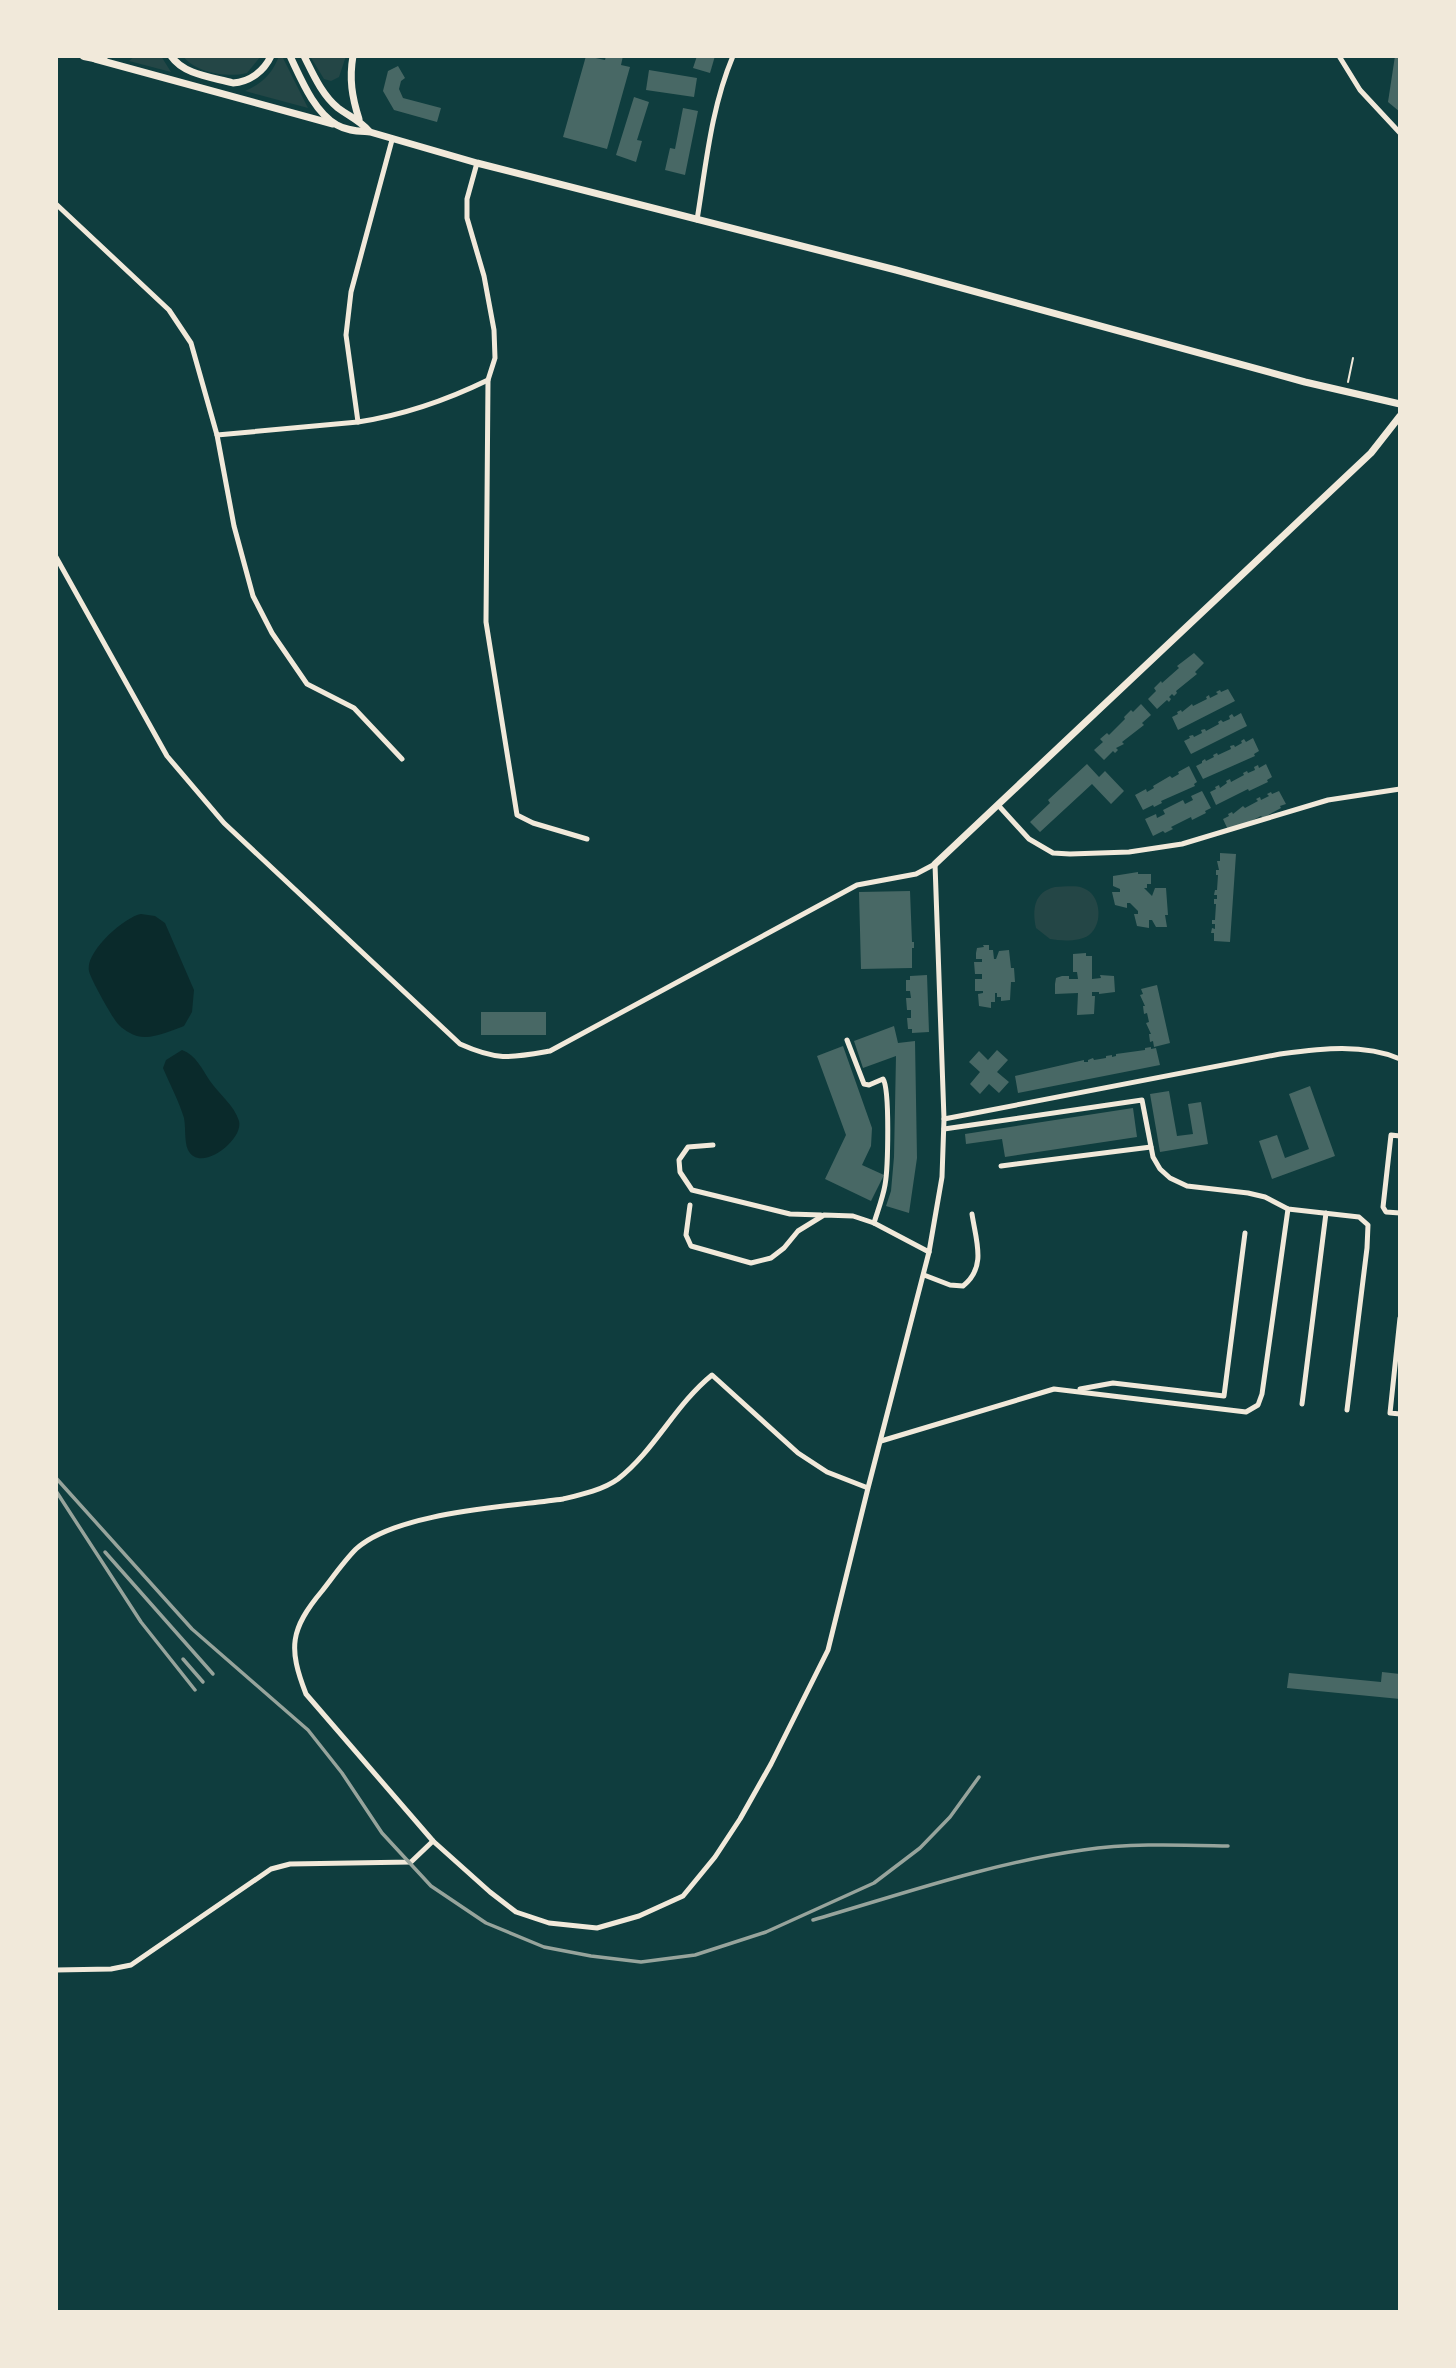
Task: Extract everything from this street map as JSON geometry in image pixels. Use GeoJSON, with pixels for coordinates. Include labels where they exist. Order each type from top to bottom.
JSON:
{"type":"FeatureCollection","features":[{"type":"Feature","properties":{"kind":"main road"},"geometry":{"type":"LineString","coordinates":[[83,56],[354,131],[370,132],[477,163],[896,270],[1305,382],[1400,404]]}},
{"type":"Feature","properties":{"kind":"main road"},"geometry":{"type":"LineString","coordinates":[[94,58],[104,56]]}},
{"type":"Feature","properties":{"kind":"main road"},"geometry":{"type":"LineString","coordinates":[[171,56],[186,70],[233,83],[241,82],[262,70],[271,56]]}},
{"type":"Feature","properties":{"kind":"main road"},"geometry":{"type":"LineString","coordinates":[[290,56],[313,100],[325,116],[337,125]]}},
{"type":"Feature","properties":{"kind":"main road"},"geometry":{"type":"LineString","coordinates":[[304,56],[323,93],[336,106],[359,119],[370,132]]}},
{"type":"Feature","properties":{"kind":"main road"},"geometry":{"type":"LineString","coordinates":[[353,56],[351,96],[359,119]]}},
{"type":"Feature","properties":{"kind":"main road"},"geometry":{"type":"LineString","coordinates":[[935,864],[1371,453],[1400,416]]}},
{"type":"Feature","properties":{"kind":"street"},"geometry":{"type":"LineString","coordinates":[[697,220],[715,109],[733,56]]}},
{"type":"Feature","properties":{"kind":"street"},"geometry":{"type":"LineString","coordinates":[[1339,56],[1360,90],[1400,133]]}},
{"type":"Feature","properties":{"kind":"street"},"geometry":{"type":"LineString","coordinates":[[358,422],[346,335],[351,292],[392,140]]}},
{"type":"Feature","properties":{"kind":"street"},"geometry":{"type":"LineString","coordinates":[[477,163],[467,199],[467,218],[484,276],[494,330],[495,358],[488,380],[486,622],[517,815],[533,823],[587,839]]}},
{"type":"Feature","properties":{"kind":"street"},"geometry":{"type":"LineString","coordinates":[[56,204],[169,310],[191,343],[217,435],[233,526],[253,596],[272,633],[307,684],[354,708],[402,759]]}},
{"type":"Feature","properties":{"kind":"street"},"geometry":{"type":"LineString","coordinates":[[217,435],[392,417],[460,394],[488,380]]}},
{"type":"Feature","properties":{"kind":"street"},"geometry":{"type":"LineString","coordinates":[[56,557],[167,756],[223,823],[460,1044],[485,1055],[513,1058],[550,1051],[857,885],[916,874],[935,864],[944,1129],[942,1177],[929,1252],[828,1650],[771,1764],[715,1857],[683,1895],[639,1916],[597,1928],[549,1923],[516,1912],[433,1840],[306,1693],[296,1668],[295,1639],[305,1611],[357,1548],[387,1530],[419,1519],[562,1499],[584,1494],[616,1480],[638,1460],[695,1389],[712,1375],[798,1453],[827,1472],[868,1488]]}},
{"type":"Feature","properties":{"kind":"street"},"geometry":{"type":"LineString","coordinates":[[998,805],[1029,839],[1053,853],[1129,852],[1182,844],[1328,800],[1400,789]]}},
{"type":"Feature","properties":{"kind":"street"},"geometry":{"type":"LineString","coordinates":[[847,1040],[864,1084],[869,1085],[883,1079],[886,1082],[886,1183],[874,1223]]}},
{"type":"Feature","properties":{"kind":"street"},"geometry":{"type":"LineString","coordinates":[[944,1119],[1280,1054],[1349,1049],[1393,1056],[1400,1061]]}},
{"type":"Feature","properties":{"kind":"street"},"geometry":{"type":"LineString","coordinates":[[944,1129],[1142,1100],[1153,1157],[1160,1169],[1170,1178],[1187,1186],[1248,1193],[1288,1209],[1359,1217],[1368,1225],[1366,1260],[1347,1410]]}},
{"type":"Feature","properties":{"kind":"street"},"geometry":{"type":"LineString","coordinates":[[1400,1136],[1391,1135],[1383,1207],[1386,1212],[1400,1213]]}},
{"type":"Feature","properties":{"kind":"street"},"geometry":{"type":"LineString","coordinates":[[713,1145],[688,1147],[679,1160],[680,1172],[692,1190],[790,1214],[853,1216],[874,1223],[929,1252]]}},
{"type":"Feature","properties":{"kind":"street"},"geometry":{"type":"LineString","coordinates":[[1001,1166],[1152,1147]]}},
{"type":"Feature","properties":{"kind":"street"},"geometry":{"type":"LineString","coordinates":[[690,1205],[686,1235],[691,1246],[751,1263],[771,1258],[785,1248],[797,1231],[824,1215]]}},
{"type":"Feature","properties":{"kind":"street"},"geometry":{"type":"LineString","coordinates":[[881,1441],[1054,1389],[1246,1412],[1258,1405],[1262,1394],[1288,1209]]}},
{"type":"Feature","properties":{"kind":"street"},"geometry":{"type":"LineString","coordinates":[[1302,1404],[1326,1213]]}},
{"type":"Feature","properties":{"kind":"street"},"geometry":{"type":"LineString","coordinates":[[923,1275],[964,1286],[975,1277],[979,1257],[972,1214]]}},
{"type":"Feature","properties":{"kind":"street"},"geometry":{"type":"LineString","coordinates":[[1072,1390],[1113,1383],[1224,1395],[1245,1233]]}},
{"type":"Feature","properties":{"kind":"street"},"geometry":{"type":"LineString","coordinates":[[1400,1318],[1390,1413],[1400,1414]]}},
{"type":"Feature","properties":{"kind":"street"},"geometry":{"type":"LineString","coordinates":[[56,1970],[111,1969],[131,1965],[271,1869],[290,1864],[411,1862],[433,1840]]}},
{"type":"Feature","properties":{"kind":"path"},"geometry":{"type":"LineString","coordinates":[[1346,390],[1353,358]]}},
{"type":"Feature","properties":{"kind":"shaded area"},"geometry":{"type":"Polygon","coordinates":[[[135,56],[161,56],[171,72],[129,61],[135,56]]]}},
{"type":"Feature","properties":{"kind":"shaded area"},"geometry":{"type":"Polygon","coordinates":[[[183,56],[261,56],[247,73],[231,75],[212,73],[195,67],[183,56]]]}},
{"type":"Feature","properties":{"kind":"shaded area"},"geometry":{"type":"Polygon","coordinates":[[[279,56],[282,56],[308,108],[245,91],[266,77],[279,56]]]}},
{"type":"Feature","properties":{"kind":"shaded area"},"geometry":{"type":"Polygon","coordinates":[[[310,56],[346,56],[339,77],[331,81],[324,79],[310,56]]]}},
{"type":"Feature","properties":{"kind":"shaded area"},"geometry":{"type":"Polygon","coordinates":[[[1080,887],[1094,896],[1098,917],[1094,930],[1089,935],[1076,940],[1054,940],[1036,928],[1036,902],[1048,889],[1080,887]]]}},
{"type":"Feature","properties":{"kind":"shaded area"},"geometry":{"type":"Polygon","coordinates":[[[141,914],[155,916],[165,923],[194,990],[192,1012],[184,1026],[149,1037],[135,1035],[118,1024],[89,971],[89,963],[99,945],[116,928],[141,914]]]}},
{"type":"Feature","properties":{"kind":"shaded area"},"geometry":{"type":"Polygon","coordinates":[[[182,1050],[198,1063],[234,1110],[239,1121],[235,1137],[220,1152],[211,1156],[194,1156],[188,1150],[184,1118],[163,1068],[166,1060],[182,1050]]]}},
{"type":"Feature","properties":{"kind":"building"},"geometry":{"type":"Polygon","coordinates":[[[586,56],[605,60],[606,56],[623,56],[621,65],[630,67],[607,149],[563,137],[586,56]]]}},
{"type":"Feature","properties":{"kind":"building"},"geometry":{"type":"Polygon","coordinates":[[[697,56],[715,56],[710,73],[693,68],[697,56]]]}},
{"type":"Feature","properties":{"kind":"building"},"geometry":{"type":"Polygon","coordinates":[[[1395,56],[1400,56],[1400,112],[1388,102],[1395,56]]]}},
{"type":"Feature","properties":{"kind":"building"},"geometry":{"type":"Polygon","coordinates":[[[398,66],[405,78],[399,89],[403,98],[441,108],[437,122],[394,110],[383,91],[388,71],[398,66]]]}},
{"type":"Feature","properties":{"kind":"building"},"geometry":{"type":"Polygon","coordinates":[[[649,70],[697,78],[694,97],[646,90],[649,70]]]}},
{"type":"Feature","properties":{"kind":"building"},"geometry":{"type":"Polygon","coordinates":[[[634,97],[649,102],[637,140],[642,141],[636,162],[616,155],[634,97]]]}},
{"type":"Feature","properties":{"kind":"building"},"geometry":{"type":"Polygon","coordinates":[[[683,108],[698,111],[685,175],[665,170],[670,148],[675,149],[683,108]]]}},
{"type":"Feature","properties":{"kind":"building"},"geometry":{"type":"Polygon","coordinates":[[[1194,653],[1204,663],[1195,672],[1197,674],[1176,691],[1174,696],[1172,694],[1169,697],[1169,702],[1167,700],[1157,709],[1148,699],[1156,691],[1154,688],[1194,653]]]}},
{"type":"Feature","properties":{"kind":"building"},"geometry":{"type":"Polygon","coordinates":[[[1228,689],[1235,701],[1178,730],[1172,717],[1178,714],[1177,712],[1207,699],[1209,695],[1210,698],[1218,694],[1216,692],[1220,690],[1221,692],[1228,689]]]}},
{"type":"Feature","properties":{"kind":"building"},"geometry":{"type":"Polygon","coordinates":[[[1141,704],[1151,715],[1142,723],[1144,725],[1122,742],[1124,744],[1116,748],[1118,750],[1115,753],[1113,751],[1104,760],[1094,750],[1103,742],[1100,739],[1107,733],[1109,735],[1131,710],[1133,712],[1141,704]]]}},
{"type":"Feature","properties":{"kind":"building"},"geometry":{"type":"Polygon","coordinates":[[[1241,713],[1247,726],[1191,754],[1184,741],[1190,738],[1189,736],[1194,737],[1202,733],[1201,730],[1206,731],[1219,724],[1221,720],[1223,722],[1230,719],[1232,714],[1234,717],[1241,713]]]}},
{"type":"Feature","properties":{"kind":"building"},"geometry":{"type":"Polygon","coordinates":[[[1253,738],[1259,751],[1255,756],[1203,779],[1196,766],[1202,761],[1231,749],[1230,746],[1235,747],[1244,739],[1246,742],[1253,738]]]}},
{"type":"Feature","properties":{"kind":"building"},"geometry":{"type":"Polygon","coordinates":[[[1087,764],[1099,777],[1105,771],[1124,791],[1111,804],[1092,784],[1040,832],[1030,822],[1050,803],[1048,800],[1087,764]]]}},
{"type":"Feature","properties":{"kind":"building"},"geometry":{"type":"Polygon","coordinates":[[[1266,764],[1272,777],[1268,782],[1216,805],[1210,792],[1216,789],[1215,787],[1219,785],[1220,788],[1226,781],[1230,779],[1231,782],[1247,771],[1248,773],[1255,770],[1254,767],[1258,765],[1259,768],[1266,764]]]}},
{"type":"Feature","properties":{"kind":"building"},"geometry":{"type":"Polygon","coordinates":[[[1189,766],[1197,782],[1195,786],[1143,810],[1135,795],[1146,789],[1147,792],[1189,766]]]}},
{"type":"Feature","properties":{"kind":"building"},"geometry":{"type":"Polygon","coordinates":[[[1202,791],[1211,808],[1205,811],[1206,813],[1192,820],[1191,817],[1165,833],[1163,831],[1153,836],[1145,819],[1156,814],[1157,818],[1165,814],[1163,810],[1183,800],[1185,804],[1193,800],[1191,796],[1202,791]]]}},
{"type":"Feature","properties":{"kind":"building"},"geometry":{"type":"Polygon","coordinates":[[[1279,791],[1286,804],[1263,818],[1261,816],[1229,832],[1223,819],[1229,816],[1228,814],[1233,814],[1243,806],[1245,808],[1260,797],[1261,800],[1269,796],[1267,794],[1271,792],[1272,794],[1279,791]]]}},
{"type":"Feature","properties":{"kind":"building"},"geometry":{"type":"Polygon","coordinates":[[[1220,853],[1236,854],[1230,942],[1214,941],[1214,933],[1211,933],[1212,928],[1215,929],[1212,920],[1215,920],[1214,899],[1217,899],[1217,895],[1214,895],[1217,890],[1216,870],[1219,870],[1217,861],[1220,861],[1220,853]]]}},
{"type":"Feature","properties":{"kind":"building"},"geometry":{"type":"Polygon","coordinates":[[[1138,872],[1151,874],[1151,884],[1144,888],[1152,896],[1155,888],[1166,888],[1167,927],[1156,927],[1152,920],[1149,920],[1149,928],[1137,926],[1134,914],[1138,914],[1138,911],[1130,903],[1127,903],[1127,908],[1115,905],[1112,892],[1120,892],[1120,889],[1113,886],[1113,876],[1138,872]]]}},
{"type":"Feature","properties":{"kind":"building"},"geometry":{"type":"Polygon","coordinates":[[[910,891],[914,942],[912,968],[861,969],[859,892],[910,891]]]}},
{"type":"Feature","properties":{"kind":"building"},"geometry":{"type":"Polygon","coordinates":[[[983,945],[989,945],[989,950],[993,950],[994,959],[999,951],[1009,950],[1011,968],[1014,968],[1015,982],[1011,982],[1010,1000],[1001,1001],[1001,997],[997,997],[995,993],[995,1002],[991,1002],[991,1008],[979,1006],[978,994],[983,991],[975,991],[975,979],[982,979],[982,974],[975,974],[974,962],[982,962],[982,959],[976,959],[976,953],[977,948],[984,947],[983,945]]]}},
{"type":"Feature","properties":{"kind":"building"},"geometry":{"type":"Polygon","coordinates":[[[1086,953],[1086,956],[1092,956],[1092,979],[1101,978],[1100,975],[1114,976],[1115,992],[1092,992],[1092,996],[1095,996],[1094,1014],[1077,1015],[1078,993],[1055,994],[1055,984],[1056,978],[1062,976],[1078,979],[1077,972],[1073,972],[1073,954],[1086,953]]]}},
{"type":"Feature","properties":{"kind":"building"},"geometry":{"type":"Polygon","coordinates":[[[927,975],[929,1032],[912,1033],[912,1029],[908,1029],[907,1018],[911,1018],[911,1010],[907,1010],[906,998],[911,998],[910,991],[906,991],[906,980],[910,980],[910,976],[927,975]]]}},
{"type":"Feature","properties":{"kind":"building"},"geometry":{"type":"Polygon","coordinates":[[[1157,985],[1170,1043],[1154,1047],[1153,1041],[1150,1042],[1151,1034],[1146,1023],[1149,1022],[1147,1013],[1144,1014],[1145,1006],[1140,995],[1143,994],[1141,989],[1157,985]]]}},
{"type":"Feature","properties":{"kind":"building"},"geometry":{"type":"Polygon","coordinates":[[[481,1012],[546,1012],[546,1035],[481,1035],[481,1012]]]}},
{"type":"Feature","properties":{"kind":"building"},"geometry":{"type":"Polygon","coordinates":[[[894,1026],[898,1043],[915,1041],[917,1158],[909,1213],[886,1206],[891,1191],[894,1157],[896,1056],[863,1068],[854,1041],[894,1026]]]}},
{"type":"Feature","properties":{"kind":"building"},"geometry":{"type":"Polygon","coordinates":[[[843,1046],[872,1128],[871,1146],[862,1165],[884,1175],[871,1201],[825,1179],[846,1135],[817,1056],[843,1046]]]}},
{"type":"Feature","properties":{"kind":"building"},"geometry":{"type":"Polygon","coordinates":[[[1156,1048],[1160,1065],[1018,1093],[1015,1076],[1156,1048]]]}},
{"type":"Feature","properties":{"kind":"building"},"geometry":{"type":"Polygon","coordinates":[[[997,1050],[1008,1060],[997,1072],[1009,1082],[999,1093],[989,1084],[980,1094],[970,1084],[980,1072],[969,1062],[979,1051],[988,1060],[997,1050]]]}},
{"type":"Feature","properties":{"kind":"building"},"geometry":{"type":"Polygon","coordinates":[[[1310,1086],[1335,1156],[1272,1179],[1259,1141],[1277,1135],[1285,1158],[1309,1149],[1289,1094],[1310,1086]]]}},
{"type":"Feature","properties":{"kind":"building"},"geometry":{"type":"Polygon","coordinates":[[[1169,1091],[1177,1136],[1193,1134],[1188,1104],[1201,1102],[1208,1144],[1160,1152],[1150,1094],[1169,1091]]]}},
{"type":"Feature","properties":{"kind":"building"},"geometry":{"type":"Polygon","coordinates":[[[1133,1108],[1137,1137],[1005,1157],[1002,1139],[966,1144],[965,1134],[1133,1108]]]}},
{"type":"Feature","properties":{"kind":"building"},"geometry":{"type":"Polygon","coordinates":[[[1382,1672],[1400,1674],[1400,1699],[1287,1688],[1289,1673],[1381,1682],[1382,1672]]]}},
{"type":"Feature","properties":{"kind":"railway"},"geometry":{"type":"LineString","coordinates":[[56,1478],[192,1629],[308,1730],[342,1773],[382,1833],[431,1886],[486,1923],[544,1947],[641,1962],[695,1955],[766,1932],[874,1883],[920,1848],[950,1817],[979,1777]]}},
{"type":"Feature","properties":{"kind":"railway"},"geometry":{"type":"LineString","coordinates":[[56,1491],[141,1622],[195,1690]]}},
{"type":"Feature","properties":{"kind":"railway"},"geometry":{"type":"LineString","coordinates":[[105,1552],[213,1674]]}},
{"type":"Feature","properties":{"kind":"railway"},"geometry":{"type":"LineString","coordinates":[[183,1659],[203,1682]]}},
{"type":"Feature","properties":{"kind":"railway"},"geometry":{"type":"LineString","coordinates":[[813,1920],[947,1880],[1049,1856],[1119,1846],[1228,1846]]}}]}
